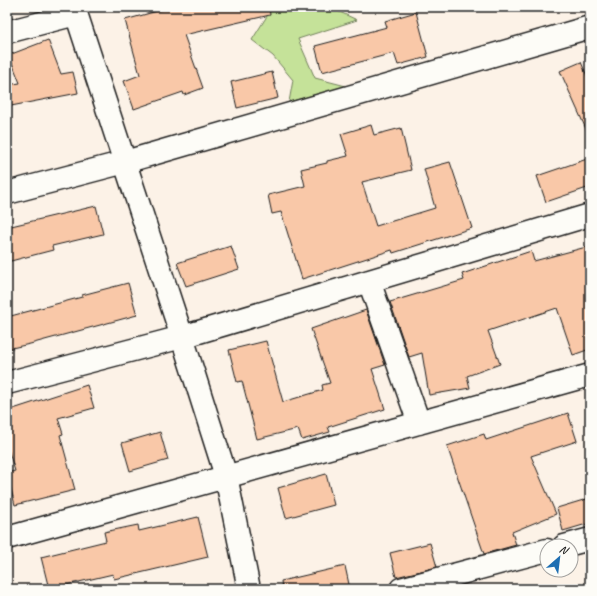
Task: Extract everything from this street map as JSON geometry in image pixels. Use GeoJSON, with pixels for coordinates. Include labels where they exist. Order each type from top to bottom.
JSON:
{"type":"FeatureCollection","features":[{"type":"Feature","properties":{"kind":"street"},"geometry":{"type":"LineString","coordinates":[[7,32],[75,11],[226,476],[249,589]]}},
{"type":"Feature","properties":{"kind":"street"},"geometry":{"type":"LineString","coordinates":[[7,193],[125,162],[590,27]]}},
{"type":"Feature","properties":{"kind":"street"},"geometry":{"type":"LineString","coordinates":[[7,383],[182,337],[590,215]]}},
{"type":"Feature","properties":{"kind":"street"},"geometry":{"type":"LineString","coordinates":[[369,281],[419,423]]}},
{"type":"Feature","properties":{"kind":"street"},"geometry":{"type":"LineString","coordinates":[[8,532],[226,476],[590,375]]}},
{"type":"Feature","properties":{"kind":"street"},"geometry":{"type":"LineString","coordinates":[[579,542],[590,539]]}},
{"type":"Feature","properties":{"kind":"street"},"geometry":{"type":"LineString","coordinates":[[400,589],[539,552]]}},
{"type":"Feature","properties":{"kind":"green space"},"geometry":{"type":"Polygon","coordinates":[[[263,7],[329,7],[357,20],[298,39],[315,78],[346,86],[289,102],[293,80],[273,56],[252,40],[267,16],[263,7]]]}},
{"type":"Feature","properties":{"kind":"building"},"geometry":{"type":"Polygon","coordinates":[[[172,7],[269,7],[270,15],[184,35],[203,88],[184,95],[183,92],[134,109],[124,81],[140,75],[125,20],[172,7]]]}},
{"type":"Feature","properties":{"kind":"building"},"geometry":{"type":"Polygon","coordinates":[[[416,12],[428,57],[398,65],[394,53],[322,72],[315,46],[387,27],[385,21],[416,12]]]}},
{"type":"Feature","properties":{"kind":"building"},"geometry":{"type":"Polygon","coordinates":[[[48,40],[61,74],[73,72],[78,93],[11,106],[7,85],[20,83],[9,55],[48,40]]]}},
{"type":"Feature","properties":{"kind":"building"},"geometry":{"type":"Polygon","coordinates":[[[581,62],[590,83],[590,138],[560,71],[581,62]]]}},
{"type":"Feature","properties":{"kind":"building"},"geometry":{"type":"Polygon","coordinates":[[[272,72],[278,98],[237,108],[231,82],[272,72]]]}},
{"type":"Feature","properties":{"kind":"building"},"geometry":{"type":"Polygon","coordinates":[[[371,125],[374,135],[401,128],[411,170],[362,182],[376,226],[435,208],[424,169],[450,162],[472,228],[393,253],[392,250],[302,279],[281,212],[272,214],[268,195],[305,186],[301,169],[348,156],[341,134],[371,125]]]}},
{"type":"Feature","properties":{"kind":"building"},"geometry":{"type":"Polygon","coordinates":[[[590,158],[590,187],[546,202],[537,176],[590,158]]]}},
{"type":"Feature","properties":{"kind":"building"},"geometry":{"type":"Polygon","coordinates":[[[96,206],[103,234],[52,246],[53,250],[7,262],[7,227],[96,206]]]}},
{"type":"Feature","properties":{"kind":"building"},"geometry":{"type":"Polygon","coordinates":[[[231,246],[239,269],[186,286],[177,263],[231,246]]]}},
{"type":"Feature","properties":{"kind":"building"},"geometry":{"type":"Polygon","coordinates":[[[590,246],[590,349],[573,355],[557,308],[488,331],[500,364],[467,376],[470,388],[429,395],[422,353],[409,357],[390,302],[464,280],[462,274],[531,251],[534,261],[590,246]]]}},
{"type":"Feature","properties":{"kind":"building"},"geometry":{"type":"Polygon","coordinates":[[[128,283],[137,315],[7,349],[7,317],[128,283]]]}},
{"type":"Feature","properties":{"kind":"building"},"geometry":{"type":"Polygon","coordinates":[[[366,310],[385,365],[372,369],[385,409],[328,427],[330,432],[302,440],[298,429],[257,439],[242,381],[237,382],[229,350],[266,341],[283,402],[323,390],[322,385],[330,383],[311,329],[366,310]]]}},
{"type":"Feature","properties":{"kind":"building"},"geometry":{"type":"Polygon","coordinates":[[[87,385],[94,408],[58,418],[63,434],[60,435],[75,490],[15,505],[7,473],[15,471],[7,446],[7,411],[87,385]]]}},
{"type":"Feature","properties":{"kind":"building"},"geometry":{"type":"Polygon","coordinates":[[[568,413],[577,441],[531,456],[556,514],[512,532],[516,545],[484,554],[447,446],[484,434],[486,440],[568,413]]]}},
{"type":"Feature","properties":{"kind":"building"},"geometry":{"type":"Polygon","coordinates":[[[160,432],[168,460],[130,471],[122,443],[160,432]]]}},
{"type":"Feature","properties":{"kind":"building"},"geometry":{"type":"Polygon","coordinates":[[[326,474],[334,505],[286,518],[278,488],[326,474]]]}},
{"type":"Feature","properties":{"kind":"building"},"geometry":{"type":"Polygon","coordinates":[[[590,498],[590,523],[563,531],[557,508],[590,498]]]}},
{"type":"Feature","properties":{"kind":"building"},"geometry":{"type":"Polygon","coordinates":[[[198,517],[208,557],[114,579],[113,574],[49,589],[41,557],[106,541],[104,532],[138,525],[139,531],[198,517]]]}},
{"type":"Feature","properties":{"kind":"building"},"geometry":{"type":"Polygon","coordinates":[[[430,543],[437,567],[396,577],[390,553],[430,543]]]}},
{"type":"Feature","properties":{"kind":"building"},"geometry":{"type":"Polygon","coordinates":[[[345,566],[350,589],[282,589],[281,581],[345,566]]]}}]}
